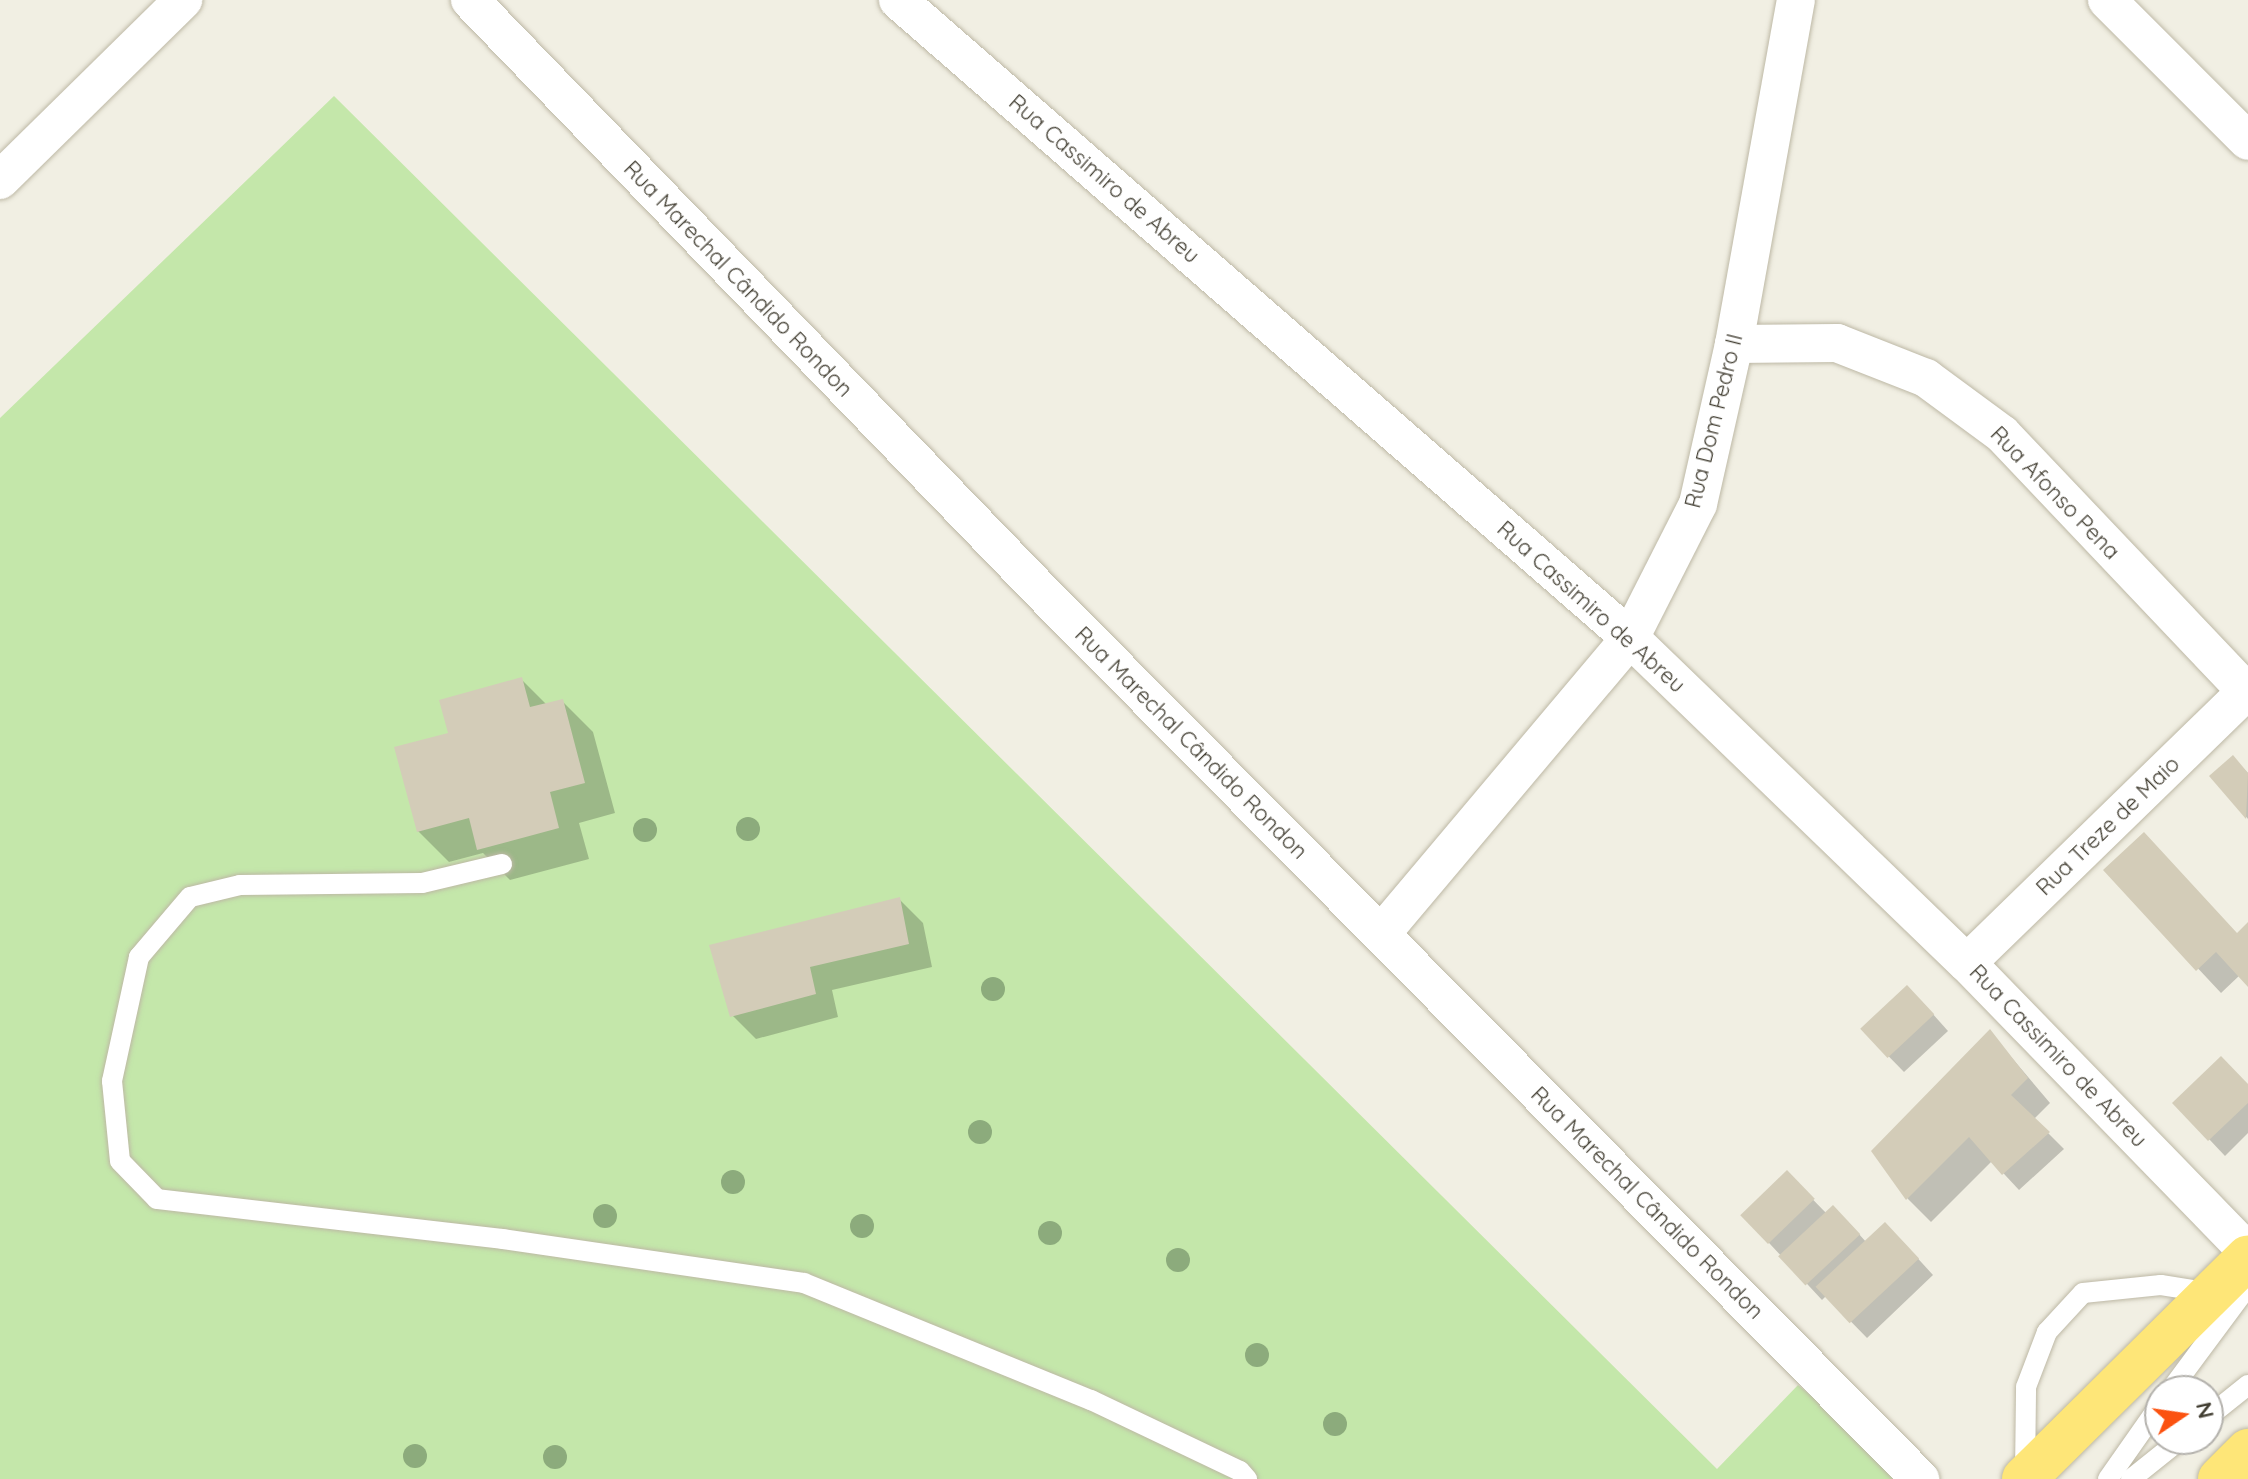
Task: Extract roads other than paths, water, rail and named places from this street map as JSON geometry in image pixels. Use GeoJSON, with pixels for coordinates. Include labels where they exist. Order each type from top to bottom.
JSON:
{"type":"FeatureCollection","features":[{"type":"Feature","properties":{"kind":"highway"},"geometry":{"type":"LineString","coordinates":[[2025,1478],[2230,1290],[2248,1255]]}},
{"type":"Feature","properties":{"kind":"highway"},"geometry":{"type":"LineString","coordinates":[[2220,1479],[2248,1451]]}},
{"type":"Feature","properties":{"kind":"street"},"geometry":{"type":"LineString","coordinates":[[0,180],[183,0]]}},
{"type":"Feature","properties":{"kind":"street","name":"Rua Marechal Cândido Rondon"},"geometry":{"type":"LineString","coordinates":[[470,0],[1025,575],[1920,1479]]}},
{"type":"Feature","properties":{"kind":"street","name":"Rua Cassimiro de Abreu"},"geometry":{"type":"LineString","coordinates":[[898,0],[1630,638],[1967,963],[2248,1255]]}},
{"type":"Feature","properties":{"kind":"street","name":"Rua Dom Pedro II"},"geometry":{"type":"LineString","coordinates":[[1381,934],[1630,638],[1698,504],[1734,344],[1796,0]]}},
{"type":"Feature","properties":{"kind":"street"},"geometry":{"type":"LineString","coordinates":[[2107,0],[2248,141]]}},
{"type":"Feature","properties":{"kind":"street","name":"Rua Afonso Pena"},"geometry":{"type":"LineString","coordinates":[[1734,344],[1837,343],[1926,378],[2002,434],[2247,690]]}},
{"type":"Feature","properties":{"kind":"street","name":"Rua Treze de Maio"},"geometry":{"type":"LineString","coordinates":[[1967,963],[2247,690]]}},
{"type":"Feature","properties":{"kind":"lane"},"geometry":{"type":"LineString","coordinates":[[502,864],[422,883],[240,885],[190,897],[139,957],[112,1081],[120,1161],[157,1199],[503,1239],[804,1283],[1091,1400],[1240,1471],[1247,1479]]}},
{"type":"Feature","properties":{"kind":"lane"},"geometry":{"type":"LineString","coordinates":[[2025,1478],[2026,1387],[2047,1332],[2083,1293],[2161,1285],[2230,1290],[2180,1375]]}},
{"type":"Feature","properties":{"kind":"lane"},"geometry":{"type":"LineString","coordinates":[[2224,1404],[2248,1385]]}},
{"type":"Feature","properties":{"kind":"lane"},"geometry":{"type":"LineString","coordinates":[[2108,1479],[2144,1428]]}},
{"type":"Feature","properties":{"kind":"lane"},"geometry":{"type":"LineString","coordinates":[[2131,1479],[2161,1455]]}}]}
